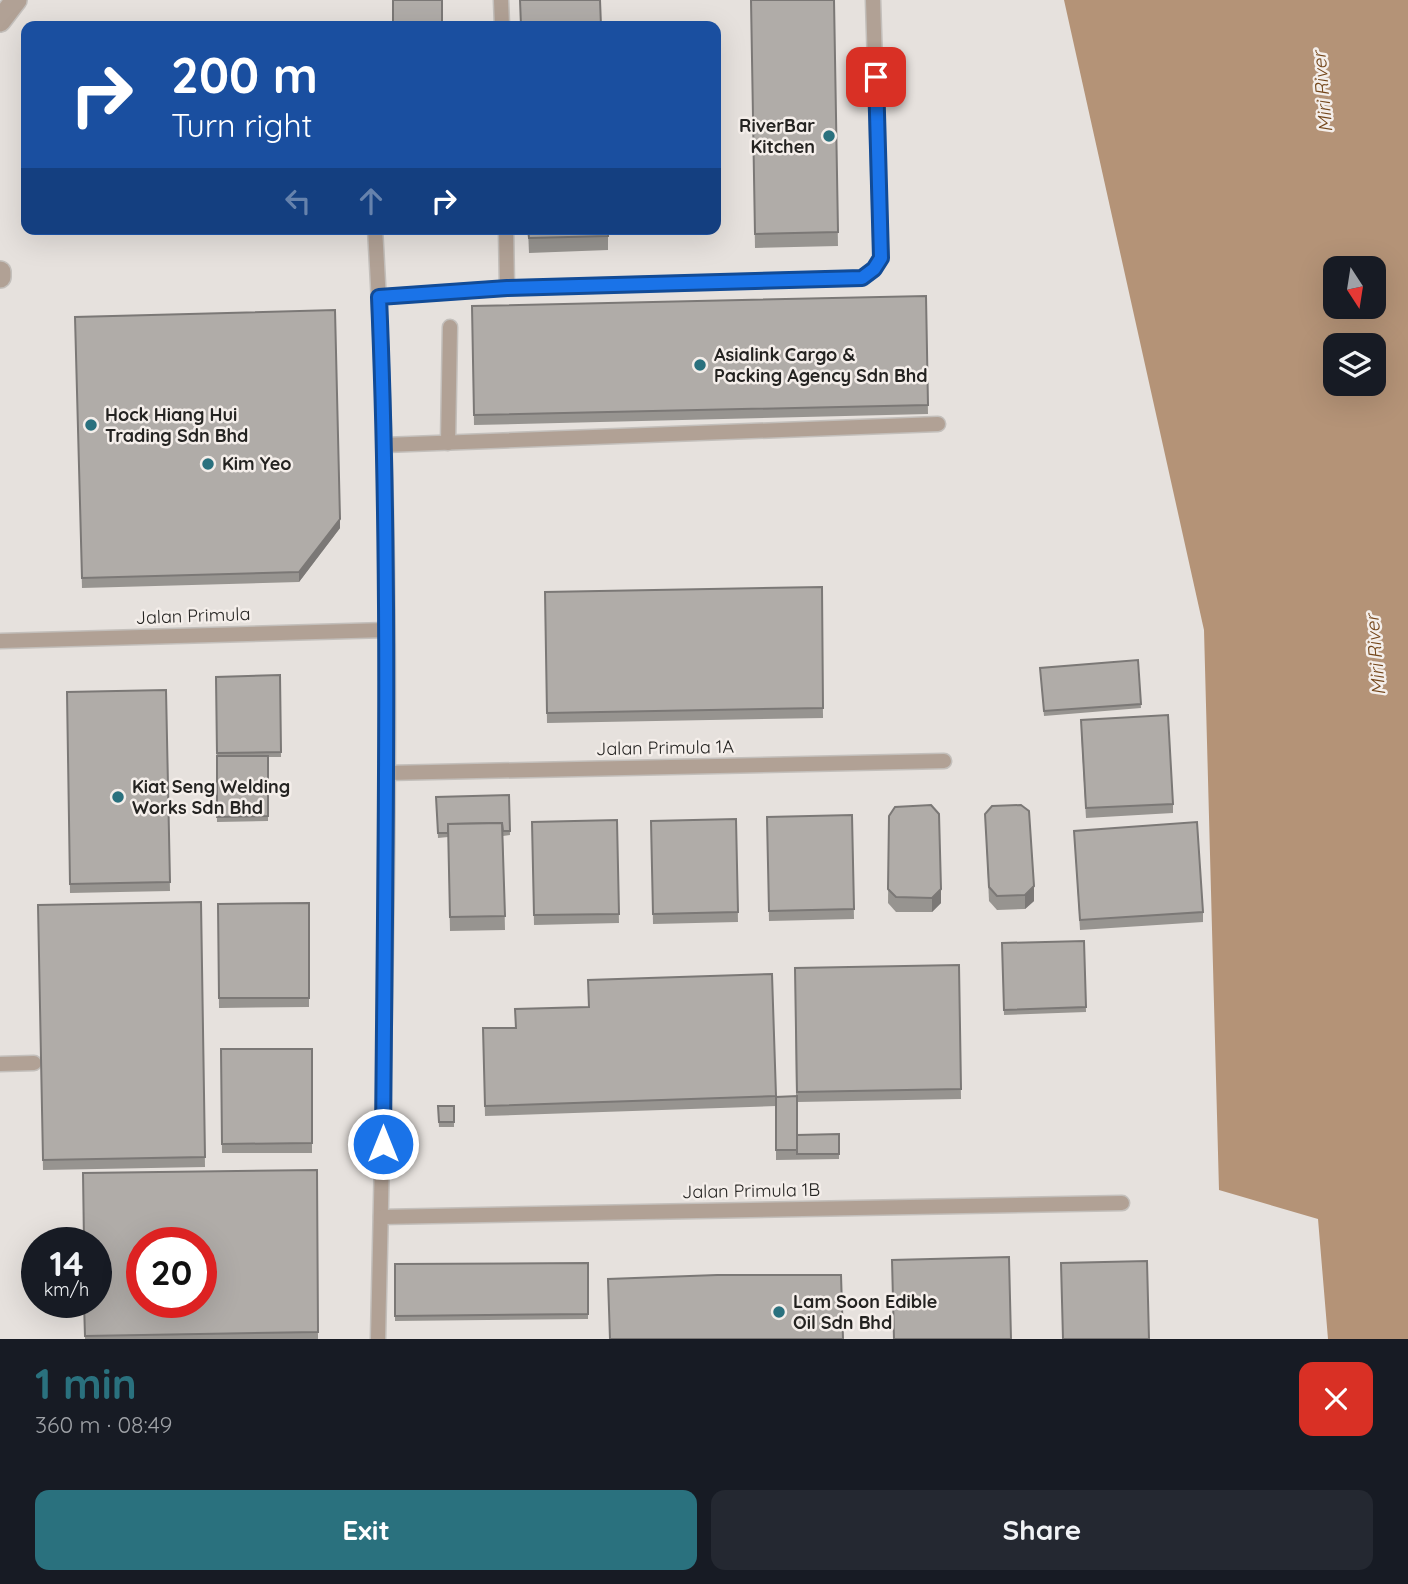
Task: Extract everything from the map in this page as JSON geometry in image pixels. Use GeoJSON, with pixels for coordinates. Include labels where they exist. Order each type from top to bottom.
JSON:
{"type":"FeatureCollection","features":[{"type":"Feature","properties":{"kind":"street"},"geometry":{"type":"LineString","coordinates":[[0,21],[16,0]]}},
{"type":"Feature","properties":{"kind":"street"},"geometry":{"type":"LineString","coordinates":[[0,272],[0,278]]}},
{"type":"Feature","properties":{"kind":"lane"},"geometry":{"type":"LineString","coordinates":[[501,0],[502,21]]}},
{"type":"Feature","properties":{"kind":"lane"},"geometry":{"type":"LineString","coordinates":[[379,297],[507,288],[862,278],[874,269],[881,258],[873,0]]}},
{"type":"Feature","properties":{"kind":"lane"},"geometry":{"type":"LineString","coordinates":[[375,235],[384,445],[387,773],[378,1339]]}},
{"type":"Feature","properties":{"kind":"lane"},"geometry":{"type":"LineString","coordinates":[[506,235],[507,288]]}},
{"type":"Feature","properties":{"kind":"lane"},"geometry":{"type":"LineString","coordinates":[[448,443],[450,327]]}},
{"type":"Feature","properties":{"kind":"lane"},"geometry":{"type":"LineString","coordinates":[[384,445],[938,424]]}},
{"type":"Feature","properties":{"kind":"lane","name":"Jalan Primula"},"geometry":{"type":"LineString","coordinates":[[0,640],[386,630]]}},
{"type":"Feature","properties":{"kind":"lane","name":"Jalan Primula 1A"},"geometry":{"type":"LineString","coordinates":[[387,773],[944,761]]}},
{"type":"Feature","properties":{"kind":"lane"},"geometry":{"type":"LineString","coordinates":[[0,1064],[34,1063]]}},
{"type":"Feature","properties":{"kind":"lane","name":"Jalan Primula 1B"},"geometry":{"type":"LineString","coordinates":[[381,1217],[1122,1203]]}},
{"type":"Feature","properties":{"kind":"water","name":"Miri River"},"geometry":{"type":"Polygon","coordinates":[[[1064,0],[1408,0],[1408,1339],[1328,1339],[1318,1219],[1219,1190],[1204,630],[1064,0]]]}},
{"type":"Feature","properties":{"kind":"building"},"geometry":{"type":"Polygon","coordinates":[[[393,0],[442,0],[442,21],[393,21],[393,0]]]}},
{"type":"Feature","properties":{"kind":"building"},"geometry":{"type":"Polygon","coordinates":[[[520,0],[600,0],[601,21],[521,21],[520,0]]]}},
{"type":"Feature","properties":{"kind":"building"},"geometry":{"type":"Polygon","coordinates":[[[751,0],[834,0],[838,232],[755,234],[751,0]]]}},
{"type":"Feature","properties":{"kind":"building"},"geometry":{"type":"Polygon","coordinates":[[[529,235],[608,235],[608,236],[529,238],[529,235]]]}},
{"type":"Feature","properties":{"kind":"building","name":"Asialink Cargo & Packing Agency Sdn Bhd"},"geometry":{"type":"Polygon","coordinates":[[[926,296],[928,405],[474,415],[472,306],[926,296]]]}},
{"type":"Feature","properties":{"kind":"building","name":"Kim Yeo"},"geometry":{"type":"Polygon","coordinates":[[[335,310],[340,519],[299,572],[82,578],[75,317],[335,310]]]}},
{"type":"Feature","properties":{"kind":"building"},"geometry":{"type":"Polygon","coordinates":[[[822,587],[823,708],[547,713],[545,592],[822,587]]]}},
{"type":"Feature","properties":{"kind":"building"},"geometry":{"type":"Polygon","coordinates":[[[1138,660],[1141,704],[1044,711],[1040,668],[1138,660]]]}},
{"type":"Feature","properties":{"kind":"building"},"geometry":{"type":"Polygon","coordinates":[[[280,675],[281,752],[217,753],[216,677],[280,675]]]}},
{"type":"Feature","properties":{"kind":"building","name":"Kiat Seng Welding Works Sdn Bhd"},"geometry":{"type":"Polygon","coordinates":[[[166,690],[170,882],[70,884],[67,692],[166,690]]]}},
{"type":"Feature","properties":{"kind":"building"},"geometry":{"type":"Polygon","coordinates":[[[1168,715],[1173,804],[1086,808],[1081,720],[1168,715]]]}},
{"type":"Feature","properties":{"kind":"building"},"geometry":{"type":"Polygon","coordinates":[[[217,756],[268,756],[268,816],[217,817],[217,756]]]}},
{"type":"Feature","properties":{"kind":"building"},"geometry":{"type":"Polygon","coordinates":[[[509,795],[510,831],[503,831],[502,823],[448,824],[448,833],[438,833],[436,797],[509,795]]]}},
{"type":"Feature","properties":{"kind":"building"},"geometry":{"type":"Polygon","coordinates":[[[931,805],[939,814],[941,889],[932,898],[896,897],[888,889],[889,816],[895,807],[931,805]]]}},
{"type":"Feature","properties":{"kind":"building"},"geometry":{"type":"Polygon","coordinates":[[[1021,805],[1029,811],[1034,886],[1025,895],[997,896],[989,887],[985,814],[992,806],[1021,805]]]}},
{"type":"Feature","properties":{"kind":"building"},"geometry":{"type":"Polygon","coordinates":[[[852,815],[854,909],[769,911],[767,817],[852,815]]]}},
{"type":"Feature","properties":{"kind":"building"},"geometry":{"type":"Polygon","coordinates":[[[736,819],[738,912],[653,914],[651,821],[736,819]]]}},
{"type":"Feature","properties":{"kind":"building"},"geometry":{"type":"Polygon","coordinates":[[[617,820],[619,914],[534,915],[532,822],[617,820]]]}},
{"type":"Feature","properties":{"kind":"building"},"geometry":{"type":"Polygon","coordinates":[[[1197,822],[1203,912],[1080,920],[1074,831],[1197,822]]]}},
{"type":"Feature","properties":{"kind":"building"},"geometry":{"type":"Polygon","coordinates":[[[502,823],[505,916],[450,917],[448,824],[502,823]]]}},
{"type":"Feature","properties":{"kind":"building"},"geometry":{"type":"Polygon","coordinates":[[[201,902],[205,1157],[43,1160],[38,905],[201,902]]]}},
{"type":"Feature","properties":{"kind":"building"},"geometry":{"type":"Polygon","coordinates":[[[309,903],[309,998],[219,998],[218,904],[309,903]]]}},
{"type":"Feature","properties":{"kind":"building"},"geometry":{"type":"Polygon","coordinates":[[[1084,941],[1086,1007],[1004,1010],[1002,943],[1084,941]]]}},
{"type":"Feature","properties":{"kind":"building"},"geometry":{"type":"Polygon","coordinates":[[[959,965],[961,1089],[797,1092],[795,968],[959,965]]]}},
{"type":"Feature","properties":{"kind":"building"},"geometry":{"type":"Polygon","coordinates":[[[772,974],[776,1096],[485,1106],[483,1028],[516,1028],[515,1009],[589,1007],[588,980],[772,974]]]}},
{"type":"Feature","properties":{"kind":"building"},"geometry":{"type":"Polygon","coordinates":[[[221,1049],[312,1049],[312,1143],[222,1144],[221,1049]]]}},
{"type":"Feature","properties":{"kind":"building"},"geometry":{"type":"Polygon","coordinates":[[[797,1096],[797,1150],[776,1150],[776,1097],[797,1096]]]}},
{"type":"Feature","properties":{"kind":"building"},"geometry":{"type":"Polygon","coordinates":[[[438,1106],[454,1106],[454,1122],[439,1122],[438,1106]]]}},
{"type":"Feature","properties":{"kind":"building"},"geometry":{"type":"Polygon","coordinates":[[[839,1134],[839,1154],[797,1154],[797,1135],[839,1134]]]}},
{"type":"Feature","properties":{"kind":"building"},"geometry":{"type":"Polygon","coordinates":[[[317,1170],[318,1332],[85,1336],[84,1318],[112,1318],[112,1227],[84,1227],[83,1173],[317,1170]]]}},
{"type":"Feature","properties":{"kind":"building"},"geometry":{"type":"Polygon","coordinates":[[[1009,1257],[1011,1339],[894,1339],[892,1260],[1009,1257]]]}},
{"type":"Feature","properties":{"kind":"building"},"geometry":{"type":"Polygon","coordinates":[[[1147,1261],[1149,1339],[1063,1339],[1061,1263],[1147,1261]]]}},
{"type":"Feature","properties":{"kind":"building"},"geometry":{"type":"Polygon","coordinates":[[[588,1263],[588,1314],[395,1316],[395,1264],[588,1263]]]}},
{"type":"Feature","properties":{"kind":"building"},"geometry":{"type":"Polygon","coordinates":[[[717,1275],[841,1275],[843,1339],[610,1339],[608,1279],[717,1275]]]}},
{"type":"Feature","properties":{"kind":"place","name":"RiverBar Kitchen"},"geometry":{"type":"Point","coordinates":[829,136]}},
{"type":"Feature","properties":{"kind":"place","name":"Asialink Cargo & Packing Agency Sdn Bhd"},"geometry":{"type":"Point","coordinates":[700,365]}},
{"type":"Feature","properties":{"kind":"place","name":"Hock Hiang Hui Trading Sdn Bhd"},"geometry":{"type":"Point","coordinates":[91,425]}},
{"type":"Feature","properties":{"kind":"place","name":"Kim Yeo"},"geometry":{"type":"Point","coordinates":[208,464]}},
{"type":"Feature","properties":{"kind":"place","name":"Kiat Seng Welding Works Sdn Bhd"},"geometry":{"type":"Point","coordinates":[118,797]}},
{"type":"Feature","properties":{"kind":"place","name":"Lam Soon Edible Oil Sdn Bhd"},"geometry":{"type":"Point","coordinates":[779,1312]}},
{"type":"Feature","properties":{"kind":"route"},"geometry":{"type":"LineString","coordinates":[[383,1144],[387,773],[384,445],[379,297],[507,288],[862,278],[874,269],[881,258],[876,77]]}}]}
